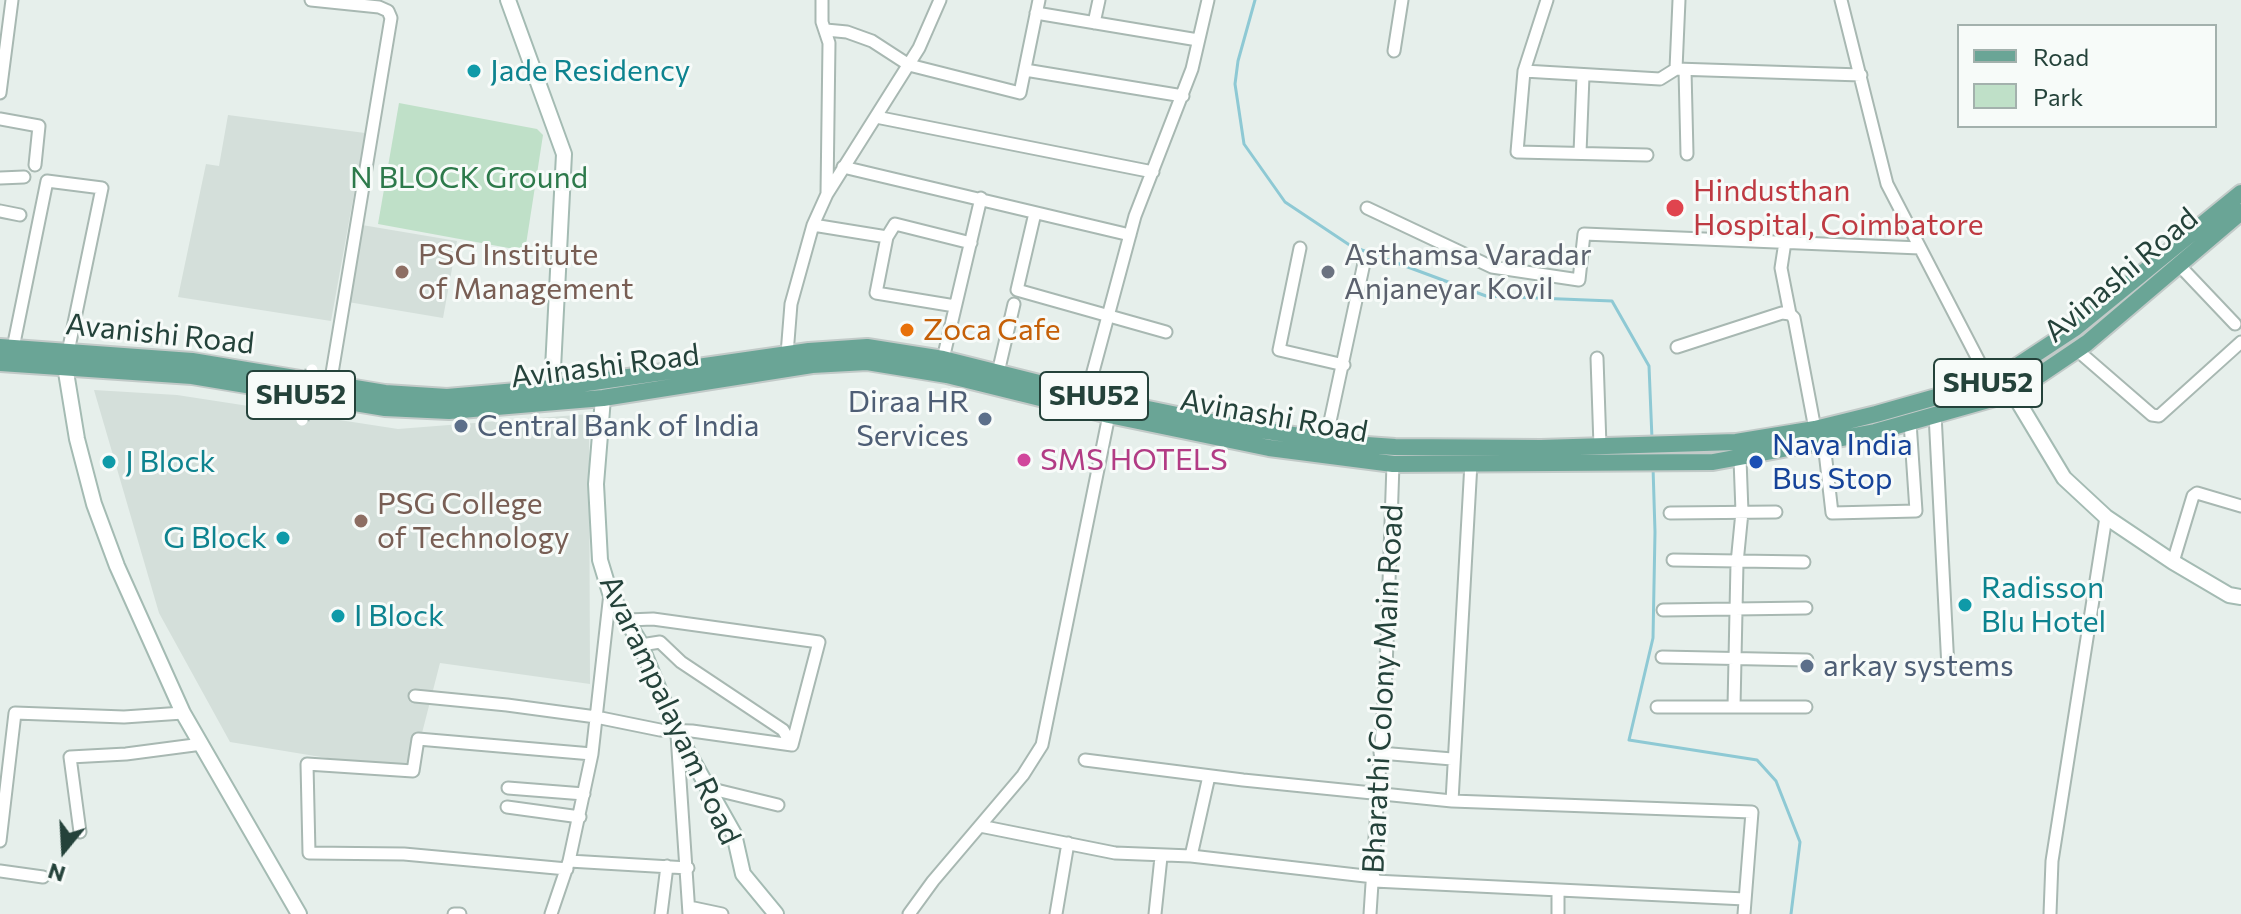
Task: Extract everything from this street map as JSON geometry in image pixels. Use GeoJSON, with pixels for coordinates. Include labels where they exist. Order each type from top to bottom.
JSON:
{"type":"FeatureCollection","features":[{"type":"Feature","properties":{"kind":"main road","name":"Avinashi Road"},"geometry":{"type":"LineString","coordinates":[[997,380],[1087,394],[1221,424],[1326,440],[1395,447],[1600,446],[1677,461],[1740,459],[1996,380],[2075,328],[2241,193]]}},
{"type":"Feature","properties":{"kind":"main road","name":"Avinashi Road"},"geometry":{"type":"LineString","coordinates":[[0,363],[66,359],[385,408],[449,411],[603,398],[791,359],[867,362],[964,372],[1109,415],[1269,448],[1393,464],[1639,454],[1678,444],[1820,436],[1910,422],[2013,393],[2077,350],[2241,212]]}},
{"type":"Feature","properties":{"kind":"main road","name":"Avinashi Road"},"geometry":{"type":"LineString","coordinates":[[552,388],[867,347],[943,359],[964,372]]}},
{"type":"Feature","properties":{"kind":"main road","name":"Avanishi Road"},"geometry":{"type":"LineString","coordinates":[[7,348],[66,359],[192,361],[385,393],[447,397],[552,388]]}},
{"type":"Feature","properties":{"kind":"street"},"geometry":{"type":"LineString","coordinates":[[0,93],[12,0]]}},
{"type":"Feature","properties":{"kind":"street"},"geometry":{"type":"LineString","coordinates":[[311,0],[379,7],[388,11],[391,18],[330,385]]}},
{"type":"Feature","properties":{"kind":"street"},"geometry":{"type":"LineString","coordinates":[[508,0],[564,154],[552,388]]}},
{"type":"Feature","properties":{"kind":"street"},"geometry":{"type":"LineString","coordinates":[[822,0],[821,13],[829,43],[827,194]]}},
{"type":"Feature","properties":{"kind":"street"},"geometry":{"type":"LineString","coordinates":[[791,359],[791,304],[813,225],[843,167],[919,48],[940,0]]}},
{"type":"Feature","properties":{"kind":"street"},"geometry":{"type":"LineString","coordinates":[[826,30],[847,32],[872,41],[909,65],[1020,93],[1039,0]]}},
{"type":"Feature","properties":{"kind":"street"},"geometry":{"type":"LineString","coordinates":[[1094,23],[1099,0]]}},
{"type":"Feature","properties":{"kind":"street"},"geometry":{"type":"LineString","coordinates":[[1087,394],[1130,235],[1183,96],[1208,0]]}},
{"type":"Feature","properties":{"kind":"street"},"geometry":{"type":"LineString","coordinates":[[1394,51],[1402,0]]}},
{"type":"Feature","properties":{"kind":"street"},"geometry":{"type":"LineString","coordinates":[[1547,0],[1524,71],[1517,152],[1647,155]]}},
{"type":"Feature","properties":{"kind":"street"},"geometry":{"type":"LineString","coordinates":[[1679,0],[1680,70],[1687,154]]}},
{"type":"Feature","properties":{"kind":"street"},"geometry":{"type":"LineString","coordinates":[[1841,0],[1887,184],[1983,369],[1996,380]]}},
{"type":"Feature","properties":{"kind":"street"},"geometry":{"type":"LineString","coordinates":[[1036,13],[1198,40]]}},
{"type":"Feature","properties":{"kind":"street"},"geometry":{"type":"LineString","coordinates":[[1025,70],[1183,96]]}},
{"type":"Feature","properties":{"kind":"street"},"geometry":{"type":"LineString","coordinates":[[1524,71],[1660,79],[1680,70],[1861,75]]}},
{"type":"Feature","properties":{"kind":"street"},"geometry":{"type":"LineString","coordinates":[[1580,153],[1583,76]]}},
{"type":"Feature","properties":{"kind":"street"},"geometry":{"type":"LineString","coordinates":[[876,117],[1153,172]]}},
{"type":"Feature","properties":{"kind":"street"},"geometry":{"type":"LineString","coordinates":[[0,119],[39,126],[35,165]]}},
{"type":"Feature","properties":{"kind":"street"},"geometry":{"type":"LineString","coordinates":[[843,167],[1130,235]]}},
{"type":"Feature","properties":{"kind":"street"},"geometry":{"type":"LineString","coordinates":[[0,178],[24,177]]}},
{"type":"Feature","properties":{"kind":"street"},"geometry":{"type":"LineString","coordinates":[[7,348],[47,181],[102,188],[66,359],[77,439],[94,504],[117,566],[183,713],[299,914]]}},
{"type":"Feature","properties":{"kind":"street"},"geometry":{"type":"LineString","coordinates":[[943,359],[981,198]]}},
{"type":"Feature","properties":{"kind":"street"},"geometry":{"type":"LineString","coordinates":[[1367,208],[1492,267],[1579,280],[1584,234],[1920,248]]}},
{"type":"Feature","properties":{"kind":"street"},"geometry":{"type":"LineString","coordinates":[[0,211],[20,215]]}},
{"type":"Feature","properties":{"kind":"street"},"geometry":{"type":"LineString","coordinates":[[1035,213],[1017,290],[1166,332]]}},
{"type":"Feature","properties":{"kind":"street"},"geometry":{"type":"LineString","coordinates":[[955,306],[876,293],[887,237],[895,224],[971,243]]}},
{"type":"Feature","properties":{"kind":"street"},"geometry":{"type":"LineString","coordinates":[[813,225],[887,237]]}},
{"type":"Feature","properties":{"kind":"street"},"geometry":{"type":"LineString","coordinates":[[1785,242],[1781,268],[1820,436],[1832,513],[1916,511],[1910,422]]}},
{"type":"Feature","properties":{"kind":"street"},"geometry":{"type":"LineString","coordinates":[[1300,248],[1279,350],[1344,365]]}},
{"type":"Feature","properties":{"kind":"street"},"geometry":{"type":"LineString","coordinates":[[1326,440],[1364,263]]}},
{"type":"Feature","properties":{"kind":"street"},"geometry":{"type":"LineString","coordinates":[[2178,264],[2235,324]]}},
{"type":"Feature","properties":{"kind":"street"},"geometry":{"type":"LineString","coordinates":[[997,380],[1014,304]]}},
{"type":"Feature","properties":{"kind":"street"},"geometry":{"type":"LineString","coordinates":[[1677,347],[1782,313],[1790,314]]}},
{"type":"Feature","properties":{"kind":"street"},"geometry":{"type":"LineString","coordinates":[[2077,350],[2152,415],[2159,416],[2241,342]]}},
{"type":"Feature","properties":{"kind":"street"},"geometry":{"type":"LineString","coordinates":[[1597,358],[1600,446]]}},
{"type":"Feature","properties":{"kind":"street"},"geometry":{"type":"LineString","coordinates":[[302,420],[312,370]]}},
{"type":"Feature","properties":{"kind":"street"},"geometry":{"type":"LineString","coordinates":[[2013,393],[2064,478],[2106,517],[2173,562],[2229,595],[2241,597]]}},
{"type":"Feature","properties":{"kind":"street","name":"Avarampalayam Road"},"geometry":{"type":"LineString","coordinates":[[603,398],[596,484],[600,560],[610,593],[641,645],[676,731],[734,834],[743,874],[776,914]]}},
{"type":"Feature","properties":{"kind":"street"},"geometry":{"type":"LineString","coordinates":[[1935,414],[1948,668]]}},
{"type":"Feature","properties":{"kind":"street"},"geometry":{"type":"LineString","coordinates":[[909,914],[1023,775],[1042,745],[1109,415]]}},
{"type":"Feature","properties":{"kind":"street"},"geometry":{"type":"LineString","coordinates":[[1734,707],[1737,563],[1742,512],[1740,459]]}},
{"type":"Feature","properties":{"kind":"street"},"geometry":{"type":"LineString","coordinates":[[1452,801],[1471,463]]}},
{"type":"Feature","properties":{"kind":"street","name":"Bharathi Colony Main Road"},"geometry":{"type":"LineString","coordinates":[[1370,914],[1393,464]]}},
{"type":"Feature","properties":{"kind":"street"},"geometry":{"type":"LineString","coordinates":[[2173,562],[2193,496],[2197,493],[2241,506]]}},
{"type":"Feature","properties":{"kind":"street"},"geometry":{"type":"LineString","coordinates":[[1670,513],[1776,512]]}},
{"type":"Feature","properties":{"kind":"street"},"geometry":{"type":"LineString","coordinates":[[2050,914],[2052,861],[2106,517]]}},
{"type":"Feature","properties":{"kind":"street"},"geometry":{"type":"LineString","coordinates":[[1673,560],[1804,562]]}},
{"type":"Feature","properties":{"kind":"street"},"geometry":{"type":"LineString","coordinates":[[551,914],[568,865],[592,754],[610,593]]}},
{"type":"Feature","properties":{"kind":"street"},"geometry":{"type":"LineString","coordinates":[[1663,610],[1806,608]]}},
{"type":"Feature","properties":{"kind":"street"},"geometry":{"type":"LineString","coordinates":[[628,620],[664,620],[819,642],[792,745]]}},
{"type":"Feature","properties":{"kind":"street"},"geometry":{"type":"LineString","coordinates":[[641,645],[660,642],[681,662],[783,730],[792,745]]}},
{"type":"Feature","properties":{"kind":"street"},"geometry":{"type":"LineString","coordinates":[[1662,657],[1807,660]]}},
{"type":"Feature","properties":{"kind":"street"},"geometry":{"type":"LineString","coordinates":[[415,696],[596,717],[676,731],[792,745]]}},
{"type":"Feature","properties":{"kind":"street"},"geometry":{"type":"LineString","coordinates":[[1657,707],[1806,707]]}},
{"type":"Feature","properties":{"kind":"street"},"geometry":{"type":"LineString","coordinates":[[0,841],[15,713],[124,717],[183,713]]}},
{"type":"Feature","properties":{"kind":"street"},"geometry":{"type":"LineString","coordinates":[[676,731],[689,911],[722,914]]}},
{"type":"Feature","properties":{"kind":"street"},"geometry":{"type":"LineString","coordinates":[[592,754],[418,739],[413,771],[307,764],[309,853],[404,854],[568,865],[688,868]]}},
{"type":"Feature","properties":{"kind":"street"},"geometry":{"type":"LineString","coordinates":[[80,832],[70,757],[126,754],[202,744]]}},
{"type":"Feature","properties":{"kind":"street"},"geometry":{"type":"LineString","coordinates":[[1380,753],[1452,759]]}},
{"type":"Feature","properties":{"kind":"street"},"geometry":{"type":"LineString","coordinates":[[1085,760],[1452,801],[1752,812],[1744,914]]}},
{"type":"Feature","properties":{"kind":"street"},"geometry":{"type":"LineString","coordinates":[[1191,856],[1209,776]]}},
{"type":"Feature","properties":{"kind":"street"},"geometry":{"type":"LineString","coordinates":[[508,788],[584,794]]}},
{"type":"Feature","properties":{"kind":"street"},"geometry":{"type":"LineString","coordinates":[[708,788],[778,805]]}},
{"type":"Feature","properties":{"kind":"street"},"geometry":{"type":"LineString","coordinates":[[507,807],[580,817]]}},
{"type":"Feature","properties":{"kind":"street"},"geometry":{"type":"LineString","coordinates":[[980,826],[1115,853],[1191,856],[1374,879],[1745,899]]}},
{"type":"Feature","properties":{"kind":"street"},"geometry":{"type":"LineString","coordinates":[[1056,914],[1068,843]]}},
{"type":"Feature","properties":{"kind":"street"},"geometry":{"type":"LineString","coordinates":[[1155,914],[1161,857]]}},
{"type":"Feature","properties":{"kind":"street"},"geometry":{"type":"LineString","coordinates":[[661,914],[667,866]]}},
{"type":"Feature","properties":{"kind":"street"},"geometry":{"type":"LineString","coordinates":[[0,871],[43,877]]}},
{"type":"Feature","properties":{"kind":"street"},"geometry":{"type":"LineString","coordinates":[[1558,890],[1558,914]]}},
{"type":"Feature","properties":{"kind":"shaded area"},"geometry":{"type":"Polygon","coordinates":[[[228,115],[365,133],[331,321],[178,297],[206,164],[219,166],[228,115]]]}},
{"type":"Feature","properties":{"kind":"shaded area","name":"PSG Institute of Management"},"geometry":{"type":"Polygon","coordinates":[[[362,225],[457,241],[443,318],[348,302],[362,225]]]}},
{"type":"Feature","properties":{"kind":"shaded area","name":"PSG College of Technology"},"geometry":{"type":"Polygon","coordinates":[[[94,390],[177,395],[398,429],[589,414],[590,684],[440,663],[412,772],[230,742],[159,613],[94,390]]]}},
{"type":"Feature","properties":{"kind":"green space","name":"N BLOCK Ground"},"geometry":{"type":"Polygon","coordinates":[[[399,103],[537,129],[543,135],[525,251],[378,224],[399,103]]]}},
{"type":"Feature","properties":{"kind":"waterway"},"geometry":{"type":"LineString","coordinates":[[1255,0],[1238,61],[1235,84],[1244,144],[1285,202],[1351,246],[1486,296],[1612,301],[1649,366],[1652,439]]}},
{"type":"Feature","properties":{"kind":"waterway"},"geometry":{"type":"LineString","coordinates":[[1653,467],[1653,638],[1629,740],[1757,760],[1776,781],[1800,842],[1791,914]]}},
{"type":"Feature","properties":{"kind":"place","name":"Jade Residency"},"geometry":{"type":"Point","coordinates":[474,71]}},
{"type":"Feature","properties":{"kind":"place","name":"Hindusthan Hospital, Coimbatore"},"geometry":{"type":"Point","coordinates":[1675,208]}},
{"type":"Feature","properties":{"kind":"place","name":"PSG Institute of Management"},"geometry":{"type":"Point","coordinates":[402,272]}},
{"type":"Feature","properties":{"kind":"place","name":"Asthamsa Varadar Anjaneyar Kovil"},"geometry":{"type":"Point","coordinates":[1328,272]}},
{"type":"Feature","properties":{"kind":"place","name":"Zoca Cafe"},"geometry":{"type":"Point","coordinates":[907,330]}},
{"type":"Feature","properties":{"kind":"place","name":"Diraa HR Services"},"geometry":{"type":"Point","coordinates":[985,419]}},
{"type":"Feature","properties":{"kind":"place","name":"Central Bank of India"},"geometry":{"type":"Point","coordinates":[461,426]}},
{"type":"Feature","properties":{"kind":"place","name":"SMS HOTELS"},"geometry":{"type":"Point","coordinates":[1024,460]}},
{"type":"Feature","properties":{"kind":"place","name":"J Block"},"geometry":{"type":"Point","coordinates":[109,462]}},
{"type":"Feature","properties":{"kind":"place","name":"Nava India Bus Stop"},"geometry":{"type":"Point","coordinates":[1756,462]}},
{"type":"Feature","properties":{"kind":"place","name":"PSG College of Technology"},"geometry":{"type":"Point","coordinates":[361,521]}},
{"type":"Feature","properties":{"kind":"place","name":"G Block"},"geometry":{"type":"Point","coordinates":[283,538]}},
{"type":"Feature","properties":{"kind":"place","name":"Radisson Blu Hotel"},"geometry":{"type":"Point","coordinates":[1965,605]}},
{"type":"Feature","properties":{"kind":"place","name":"I Block"},"geometry":{"type":"Point","coordinates":[338,616]}},
{"type":"Feature","properties":{"kind":"place","name":"arkay systems"},"geometry":{"type":"Point","coordinates":[1807,666]}}]}
